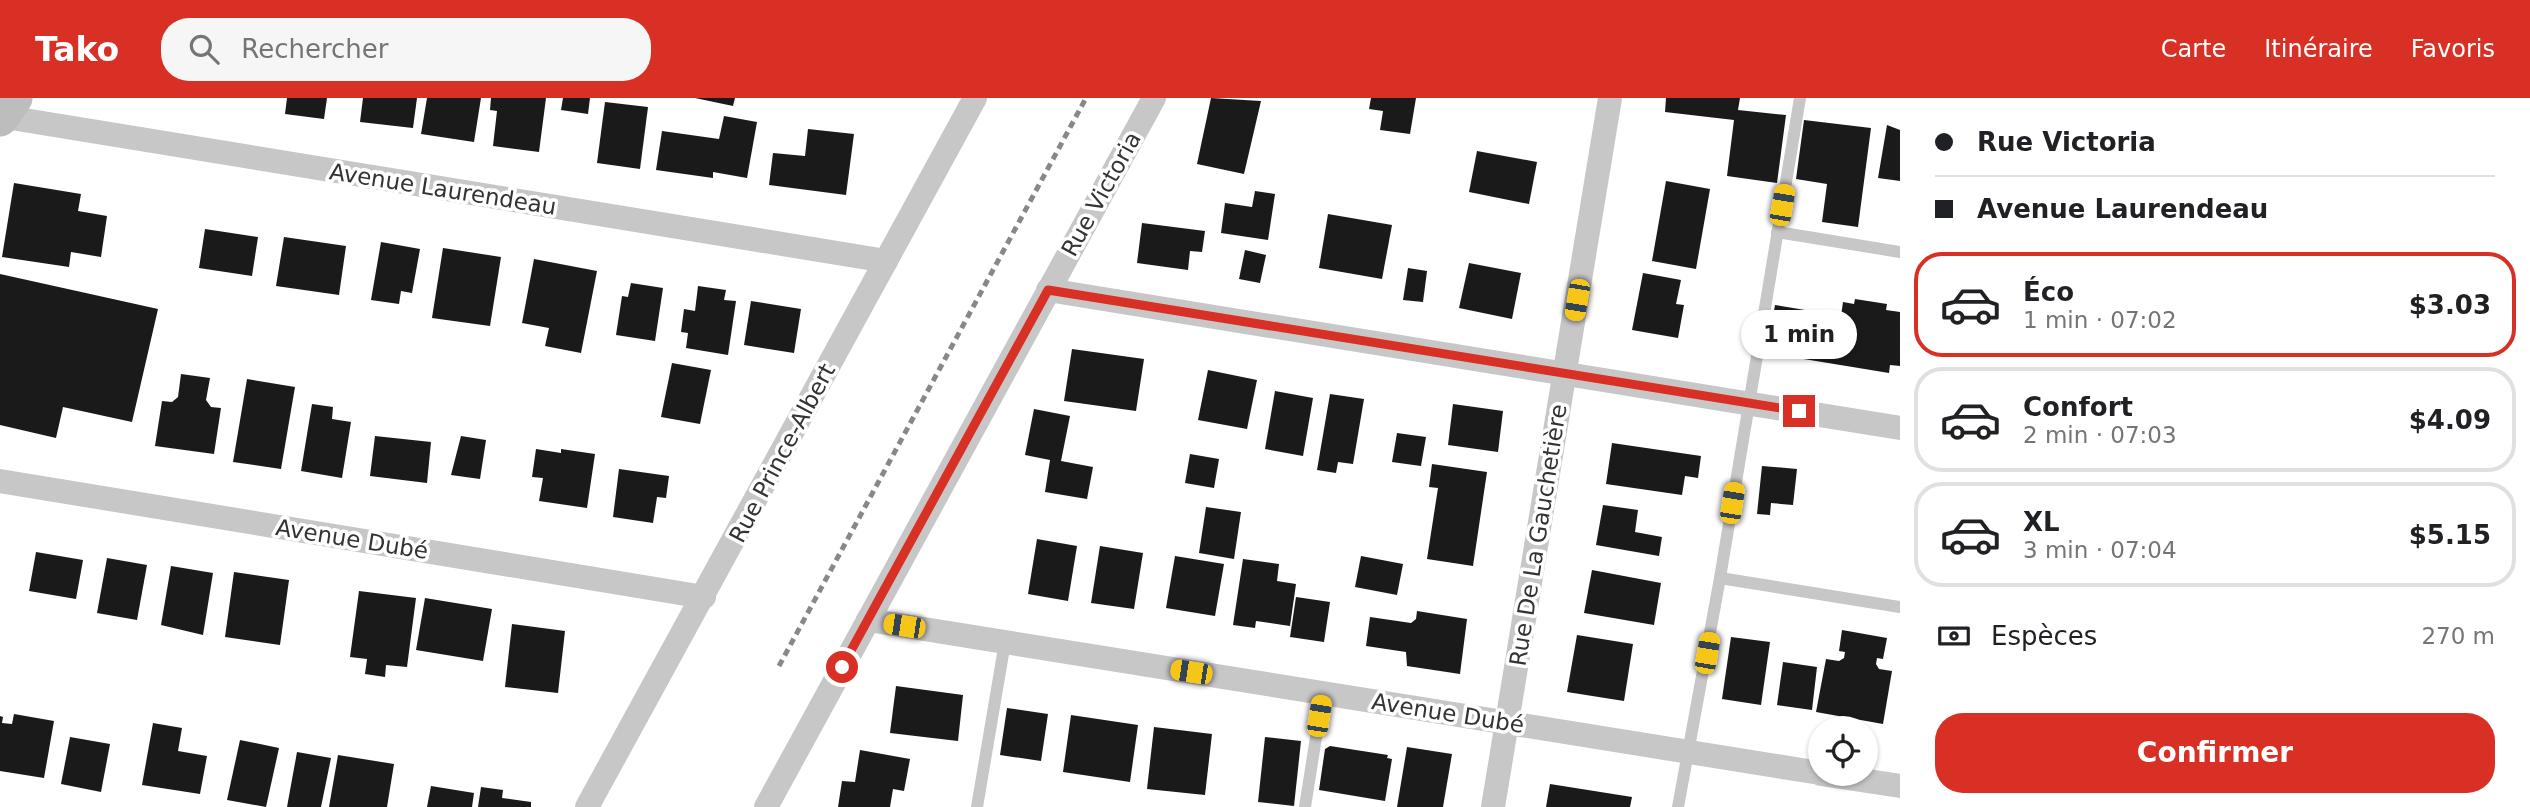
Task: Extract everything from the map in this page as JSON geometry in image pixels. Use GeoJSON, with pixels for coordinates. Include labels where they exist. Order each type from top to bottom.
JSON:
{"type":"FeatureCollection","features":[{"type":"Feature","properties":{"kind":"street","name":"Rue Prince-Albert"},"geometry":{"type":"LineString","coordinates":[[587,807],[975,98]]}},
{"type":"Feature","properties":{"kind":"street","name":"Rue Victoria"},"geometry":{"type":"LineString","coordinates":[[766,807],[1154,98]]}},
{"type":"Feature","properties":{"kind":"street","name":"Rue De La Gauchetière"},"geometry":{"type":"LineString","coordinates":[[1493,807],[1610,98]]}},
{"type":"Feature","properties":{"kind":"street","name":"Avenue Laurendeau"},"geometry":{"type":"LineString","coordinates":[[4,112],[886,261]]}},
{"type":"Feature","properties":{"kind":"street"},"geometry":{"type":"LineString","coordinates":[[1048,290],[1900,428]]}},
{"type":"Feature","properties":{"kind":"street","name":"Avenue Dubé"},"geometry":{"type":"LineString","coordinates":[[0,481],[704,597]]}},
{"type":"Feature","properties":{"kind":"street","name":"Avenue Dubé"},"geometry":{"type":"LineString","coordinates":[[868,620],[1808,771]]}},
{"type":"Feature","properties":{"kind":"street","name":"Avenue Dubé"},"geometry":{"type":"LineString","coordinates":[[1878,782],[1900,786]]}},
{"type":"Feature","properties":{"kind":"lane"},"geometry":{"type":"LineString","coordinates":[[1678,807],[1720,578],[1800,98]]}},
{"type":"Feature","properties":{"kind":"lane"},"geometry":{"type":"LineString","coordinates":[[1777,232],[1900,253]]}},
{"type":"Feature","properties":{"kind":"lane"},"geometry":{"type":"LineString","coordinates":[[1720,578],[1900,607]]}},
{"type":"Feature","properties":{"kind":"lane"},"geometry":{"type":"LineString","coordinates":[[977,807],[1006,642]]}},
{"type":"Feature","properties":{"kind":"lane"},"geometry":{"type":"LineString","coordinates":[[1305,807],[1323,693]]}},
{"type":"Feature","properties":{"kind":"building"},"geometry":{"type":"Polygon","coordinates":[[[287,98],[327,98],[324,119],[285,114],[287,98]]]}},
{"type":"Feature","properties":{"kind":"building"},"geometry":{"type":"Polygon","coordinates":[[[363,98],[417,98],[413,128],[360,122],[363,98]]]}},
{"type":"Feature","properties":{"kind":"building"},"geometry":{"type":"Polygon","coordinates":[[[427,98],[481,98],[474,142],[421,134],[427,98]]]}},
{"type":"Feature","properties":{"kind":"building"},"geometry":{"type":"Polygon","coordinates":[[[491,98],[546,98],[539,152],[493,146],[497,111],[490,110],[491,98]]]}},
{"type":"Feature","properties":{"kind":"building"},"geometry":{"type":"Polygon","coordinates":[[[563,98],[590,98],[588,114],[561,110],[563,98]]]}},
{"type":"Feature","properties":{"kind":"building"},"geometry":{"type":"Polygon","coordinates":[[[695,98],[735,98],[733,106],[695,98]]]}},
{"type":"Feature","properties":{"kind":"building"},"geometry":{"type":"Polygon","coordinates":[[[1211,98],[1261,101],[1244,174],[1197,164],[1211,98]]]}},
{"type":"Feature","properties":{"kind":"building"},"geometry":{"type":"Polygon","coordinates":[[[1371,98],[1416,98],[1410,134],[1380,130],[1383,111],[1369,109],[1371,98]]]}},
{"type":"Feature","properties":{"kind":"building"},"geometry":{"type":"Polygon","coordinates":[[[1666,98],[1740,98],[1738,110],[1786,115],[1777,183],[1727,176],[1734,120],[1665,112],[1666,98]]]}},
{"type":"Feature","properties":{"kind":"building"},"geometry":{"type":"Polygon","coordinates":[[[605,102],[648,107],[640,169],[597,163],[605,102]]]}},
{"type":"Feature","properties":{"kind":"building"},"geometry":{"type":"Polygon","coordinates":[[[724,116],[757,122],[747,178],[713,172],[713,178],[656,170],[662,131],[719,139],[724,116]]]}},
{"type":"Feature","properties":{"kind":"building"},"geometry":{"type":"Polygon","coordinates":[[[1804,120],[1871,128],[1858,227],[1822,222],[1827,184],[1796,179],[1804,120]]]}},
{"type":"Feature","properties":{"kind":"building"},"geometry":{"type":"Polygon","coordinates":[[[1887,125],[1900,130],[1900,181],[1878,178],[1887,125]]]}},
{"type":"Feature","properties":{"kind":"building"},"geometry":{"type":"Polygon","coordinates":[[[808,129],[854,134],[846,195],[769,185],[773,153],[805,156],[808,129]]]}},
{"type":"Feature","properties":{"kind":"building"},"geometry":{"type":"Polygon","coordinates":[[[1477,151],[1537,162],[1529,204],[1469,192],[1477,151]]]}},
{"type":"Feature","properties":{"kind":"building"},"geometry":{"type":"Polygon","coordinates":[[[1666,181],[1710,189],[1696,269],[1652,261],[1666,181]]]}},
{"type":"Feature","properties":{"kind":"building"},"geometry":{"type":"Polygon","coordinates":[[[14,183],[81,194],[78,211],[107,216],[101,257],[71,252],[69,267],[2,257],[14,183]]]}},
{"type":"Feature","properties":{"kind":"building"},"geometry":{"type":"Polygon","coordinates":[[[1255,191],[1275,194],[1268,240],[1221,233],[1225,203],[1252,207],[1255,191]]]}},
{"type":"Feature","properties":{"kind":"building"},"geometry":{"type":"Polygon","coordinates":[[[1328,214],[1392,225],[1382,279],[1319,268],[1328,214]]]}},
{"type":"Feature","properties":{"kind":"building"},"geometry":{"type":"Polygon","coordinates":[[[1142,223],[1205,231],[1202,252],[1190,251],[1188,270],[1137,263],[1142,223]]]}},
{"type":"Feature","properties":{"kind":"building"},"geometry":{"type":"Polygon","coordinates":[[[205,229],[258,237],[252,276],[199,268],[205,229]]]}},
{"type":"Feature","properties":{"kind":"building"},"geometry":{"type":"Polygon","coordinates":[[[284,237],[346,246],[339,295],[276,286],[284,237]]]}},
{"type":"Feature","properties":{"kind":"building"},"geometry":{"type":"Polygon","coordinates":[[[381,242],[420,249],[412,293],[401,291],[399,304],[371,300],[381,242]]]}},
{"type":"Feature","properties":{"kind":"building"},"geometry":{"type":"Polygon","coordinates":[[[443,248],[501,257],[490,326],[432,318],[443,248]]]}},
{"type":"Feature","properties":{"kind":"building"},"geometry":{"type":"Polygon","coordinates":[[[1245,250],[1266,255],[1260,283],[1239,279],[1245,250]]]}},
{"type":"Feature","properties":{"kind":"building"},"geometry":{"type":"Polygon","coordinates":[[[534,259],[597,271],[581,353],[545,346],[549,328],[522,323],[534,259]]]}},
{"type":"Feature","properties":{"kind":"building"},"geometry":{"type":"Polygon","coordinates":[[[1469,263],[1521,273],[1512,319],[1459,308],[1469,263]]]}},
{"type":"Feature","properties":{"kind":"building"},"geometry":{"type":"Polygon","coordinates":[[[1408,268],[1427,271],[1423,302],[1403,300],[1408,268]]]}},
{"type":"Feature","properties":{"kind":"building"},"geometry":{"type":"Polygon","coordinates":[[[1643,273],[1681,280],[1676,304],[1684,305],[1678,338],[1632,330],[1643,273]]]}},
{"type":"Feature","properties":{"kind":"building"},"geometry":{"type":"Polygon","coordinates":[[[0,274],[158,309],[132,422],[63,407],[56,438],[0,425],[0,274]]]}},
{"type":"Feature","properties":{"kind":"building"},"geometry":{"type":"Polygon","coordinates":[[[631,283],[663,288],[655,341],[616,335],[622,296],[628,297],[631,283]]]}},
{"type":"Feature","properties":{"kind":"building"},"geometry":{"type":"Polygon","coordinates":[[[698,286],[726,290],[724,300],[736,301],[728,355],[686,348],[688,333],[681,332],[684,309],[695,311],[698,286]]]}},
{"type":"Feature","properties":{"kind":"building"},"geometry":{"type":"Polygon","coordinates":[[[1855,299],[1887,304],[1886,310],[1900,312],[1900,366],[1890,365],[1889,373],[1767,353],[1775,305],[1841,316],[1843,302],[1854,304],[1855,299]]]}},
{"type":"Feature","properties":{"kind":"building"},"geometry":{"type":"Polygon","coordinates":[[[751,301],[801,309],[794,353],[744,345],[751,301]]]}},
{"type":"Feature","properties":{"kind":"building"},"geometry":{"type":"Polygon","coordinates":[[[1072,349],[1144,359],[1136,411],[1064,401],[1072,349]]]}},
{"type":"Feature","properties":{"kind":"building"},"geometry":{"type":"Polygon","coordinates":[[[672,363],[711,370],[700,424],[661,417],[672,363]]]}},
{"type":"Feature","properties":{"kind":"building"},"geometry":{"type":"Polygon","coordinates":[[[1208,370],[1257,380],[1247,429],[1198,420],[1208,370]]]}},
{"type":"Feature","properties":{"kind":"building"},"geometry":{"type":"Polygon","coordinates":[[[181,374],[210,378],[206,400],[211,407],[221,408],[214,454],[155,446],[162,401],[172,402],[178,397],[181,374]]]}},
{"type":"Feature","properties":{"kind":"building"},"geometry":{"type":"Polygon","coordinates":[[[247,379],[295,387],[281,469],[233,462],[247,379]]]}},
{"type":"Feature","properties":{"kind":"building"},"geometry":{"type":"Polygon","coordinates":[[[1275,391],[1313,398],[1303,456],[1265,449],[1275,391]]]}},
{"type":"Feature","properties":{"kind":"building"},"geometry":{"type":"Polygon","coordinates":[[[1330,394],[1364,399],[1353,464],[1338,462],[1336,473],[1317,470],[1330,394]]]}},
{"type":"Feature","properties":{"kind":"building"},"geometry":{"type":"Polygon","coordinates":[[[312,404],[333,407],[332,419],[351,422],[342,478],[301,471],[312,404]]]}},
{"type":"Feature","properties":{"kind":"building"},"geometry":{"type":"Polygon","coordinates":[[[1453,404],[1503,411],[1498,452],[1448,445],[1453,404]]]}},
{"type":"Feature","properties":{"kind":"building"},"geometry":{"type":"Polygon","coordinates":[[[1034,409],[1070,416],[1061,461],[1093,467],[1087,499],[1045,492],[1050,460],[1025,455],[1034,409]]]}},
{"type":"Feature","properties":{"kind":"building"},"geometry":{"type":"Polygon","coordinates":[[[1397,433],[1426,437],[1421,466],[1392,462],[1397,433]]]}},
{"type":"Feature","properties":{"kind":"building"},"geometry":{"type":"Polygon","coordinates":[[[375,436],[431,442],[427,483],[370,476],[375,436]]]}},
{"type":"Feature","properties":{"kind":"building"},"geometry":{"type":"Polygon","coordinates":[[[461,436],[486,440],[480,479],[451,475],[461,436]]]}},
{"type":"Feature","properties":{"kind":"building"},"geometry":{"type":"Polygon","coordinates":[[[1612,443],[1701,456],[1698,478],[1685,476],[1682,495],[1606,484],[1612,443]]]}},
{"type":"Feature","properties":{"kind":"building"},"geometry":{"type":"Polygon","coordinates":[[[536,449],[561,453],[561,449],[595,454],[587,508],[539,501],[543,478],[532,477],[536,449]]]}},
{"type":"Feature","properties":{"kind":"building"},"geometry":{"type":"Polygon","coordinates":[[[1190,454],[1219,459],[1214,488],[1185,483],[1190,454]]]}},
{"type":"Feature","properties":{"kind":"building"},"geometry":{"type":"Polygon","coordinates":[[[1432,464],[1487,472],[1473,566],[1427,559],[1438,488],[1429,487],[1432,464]]]}},
{"type":"Feature","properties":{"kind":"building"},"geometry":{"type":"Polygon","coordinates":[[[1762,466],[1797,469],[1793,505],[1771,503],[1770,515],[1757,514],[1762,466]]]}},
{"type":"Feature","properties":{"kind":"building"},"geometry":{"type":"Polygon","coordinates":[[[619,469],[669,476],[666,498],[657,497],[653,523],[613,517],[619,469]]]}},
{"type":"Feature","properties":{"kind":"building"},"geometry":{"type":"Polygon","coordinates":[[[1603,505],[1638,510],[1635,532],[1662,537],[1659,556],[1596,545],[1603,505]]]}},
{"type":"Feature","properties":{"kind":"building"},"geometry":{"type":"Polygon","coordinates":[[[1206,507],[1241,512],[1234,559],[1199,553],[1206,507]]]}},
{"type":"Feature","properties":{"kind":"building"},"geometry":{"type":"Polygon","coordinates":[[[1037,539],[1077,546],[1068,601],[1028,594],[1037,539]]]}},
{"type":"Feature","properties":{"kind":"building"},"geometry":{"type":"Polygon","coordinates":[[[1100,546],[1143,553],[1134,609],[1091,603],[1100,546]]]}},
{"type":"Feature","properties":{"kind":"building"},"geometry":{"type":"Polygon","coordinates":[[[36,552],[83,560],[76,599],[29,591],[36,552]]]}},
{"type":"Feature","properties":{"kind":"building"},"geometry":{"type":"Polygon","coordinates":[[[1175,556],[1224,564],[1215,616],[1166,608],[1175,556]]]}},
{"type":"Feature","properties":{"kind":"building"},"geometry":{"type":"Polygon","coordinates":[[[1361,556],[1403,564],[1397,595],[1355,587],[1361,556]]]}},
{"type":"Feature","properties":{"kind":"building"},"geometry":{"type":"Polygon","coordinates":[[[107,558],[147,565],[137,620],[97,613],[107,558]]]}},
{"type":"Feature","properties":{"kind":"building"},"geometry":{"type":"Polygon","coordinates":[[[1243,559],[1279,564],[1277,581],[1296,584],[1290,626],[1256,621],[1255,628],[1233,625],[1243,559]]]}},
{"type":"Feature","properties":{"kind":"building"},"geometry":{"type":"Polygon","coordinates":[[[171,566],[213,573],[203,635],[161,625],[171,566]]]}},
{"type":"Feature","properties":{"kind":"building"},"geometry":{"type":"Polygon","coordinates":[[[1592,570],[1661,583],[1654,625],[1584,613],[1592,570]]]}},
{"type":"Feature","properties":{"kind":"building"},"geometry":{"type":"Polygon","coordinates":[[[234,572],[289,580],[280,645],[225,637],[234,572]]]}},
{"type":"Feature","properties":{"kind":"building"},"geometry":{"type":"Polygon","coordinates":[[[359,591],[416,598],[407,667],[386,665],[385,677],[365,674],[367,659],[350,657],[359,591]]]}},
{"type":"Feature","properties":{"kind":"building"},"geometry":{"type":"Polygon","coordinates":[[[1296,597],[1330,602],[1324,642],[1290,637],[1296,597]]]}},
{"type":"Feature","properties":{"kind":"building"},"geometry":{"type":"Polygon","coordinates":[[[425,598],[492,609],[483,661],[416,650],[425,598]]]}},
{"type":"Feature","properties":{"kind":"building"},"geometry":{"type":"Polygon","coordinates":[[[1417,611],[1467,619],[1460,674],[1407,666],[1406,652],[1366,646],[1370,617],[1411,623],[1416,619],[1417,611]]]}},
{"type":"Feature","properties":{"kind":"building"},"geometry":{"type":"Polygon","coordinates":[[[512,624],[565,631],[558,693],[505,687],[512,624]]]}},
{"type":"Feature","properties":{"kind":"building"},"geometry":{"type":"Polygon","coordinates":[[[1842,630],[1887,638],[1883,659],[1877,658],[1876,664],[1879,669],[1892,671],[1883,724],[1878,723],[1878,716],[1838,716],[1816,712],[1826,659],[1839,661],[1844,658],[1845,652],[1839,651],[1842,630]]]}},
{"type":"Feature","properties":{"kind":"building"},"geometry":{"type":"Polygon","coordinates":[[[1577,635],[1633,644],[1624,701],[1567,692],[1577,635]]]}},
{"type":"Feature","properties":{"kind":"building"},"geometry":{"type":"Polygon","coordinates":[[[1731,637],[1770,642],[1761,705],[1722,699],[1731,637]]]}},
{"type":"Feature","properties":{"kind":"building"},"geometry":{"type":"Polygon","coordinates":[[[1783,662],[1817,667],[1812,710],[1777,705],[1783,662]]]}},
{"type":"Feature","properties":{"kind":"building"},"geometry":{"type":"Polygon","coordinates":[[[896,686],[963,695],[958,741],[890,733],[896,686]]]}},
{"type":"Feature","properties":{"kind":"building"},"geometry":{"type":"Polygon","coordinates":[[[1007,708],[1048,714],[1041,761],[1000,755],[1007,708]]]}},
{"type":"Feature","properties":{"kind":"building"},"geometry":{"type":"Polygon","coordinates":[[[14,714],[54,721],[44,778],[0,771],[0,716],[3,717],[2,723],[12,724],[14,714]]]}},
{"type":"Feature","properties":{"kind":"building"},"geometry":{"type":"Polygon","coordinates":[[[1071,715],[1138,725],[1130,782],[1063,772],[1071,715]]]}},
{"type":"Feature","properties":{"kind":"building"},"geometry":{"type":"Polygon","coordinates":[[[153,723],[182,728],[178,751],[207,756],[200,794],[142,785],[153,723]]]}},
{"type":"Feature","properties":{"kind":"building"},"geometry":{"type":"Polygon","coordinates":[[[1154,727],[1212,734],[1205,795],[1147,789],[1154,727]]]}},
{"type":"Feature","properties":{"kind":"building"},"geometry":{"type":"Polygon","coordinates":[[[70,737],[110,744],[101,792],[61,784],[70,737]]]}},
{"type":"Feature","properties":{"kind":"building"},"geometry":{"type":"Polygon","coordinates":[[[1265,737],[1301,741],[1294,806],[1258,802],[1265,737]]]}},
{"type":"Feature","properties":{"kind":"building"},"geometry":{"type":"Polygon","coordinates":[[[240,740],[279,748],[266,807],[227,800],[240,740]]]}},
{"type":"Feature","properties":{"kind":"building"},"geometry":{"type":"Polygon","coordinates":[[[1330,746],[1388,755],[1387,758],[1392,759],[1385,801],[1319,790],[1325,749],[1330,746]]]}},
{"type":"Feature","properties":{"kind":"building"},"geometry":{"type":"Polygon","coordinates":[[[1407,747],[1452,754],[1443,807],[1397,807],[1407,747]]]}},
{"type":"Feature","properties":{"kind":"building"},"geometry":{"type":"Polygon","coordinates":[[[860,750],[910,759],[904,791],[893,789],[890,807],[838,807],[842,781],[855,782],[860,750]]]}},
{"type":"Feature","properties":{"kind":"building"},"geometry":{"type":"Polygon","coordinates":[[[297,752],[331,758],[321,807],[287,807],[297,752]]]}},
{"type":"Feature","properties":{"kind":"building"},"geometry":{"type":"Polygon","coordinates":[[[338,755],[394,764],[387,807],[329,807],[338,755]]]}},
{"type":"Feature","properties":{"kind":"building"},"geometry":{"type":"Polygon","coordinates":[[[1550,784],[1632,797],[1630,807],[1546,807],[1550,784]]]}},
{"type":"Feature","properties":{"kind":"building"},"geometry":{"type":"Polygon","coordinates":[[[431,786],[474,793],[472,807],[427,807],[431,786]]]}},
{"type":"Feature","properties":{"kind":"building"},"geometry":{"type":"Polygon","coordinates":[[[481,787],[503,790],[502,798],[531,802],[531,807],[478,807],[481,787]]]}},
{"type":"Feature","properties":{"kind":"railway"},"geometry":{"type":"LineString","coordinates":[[779,666],[1086,98]]}},
{"type":"Feature","properties":{"kind":"route"},"geometry":{"type":"LineString","coordinates":[[842,667],[1048,290],[1799,411]]}}]}
